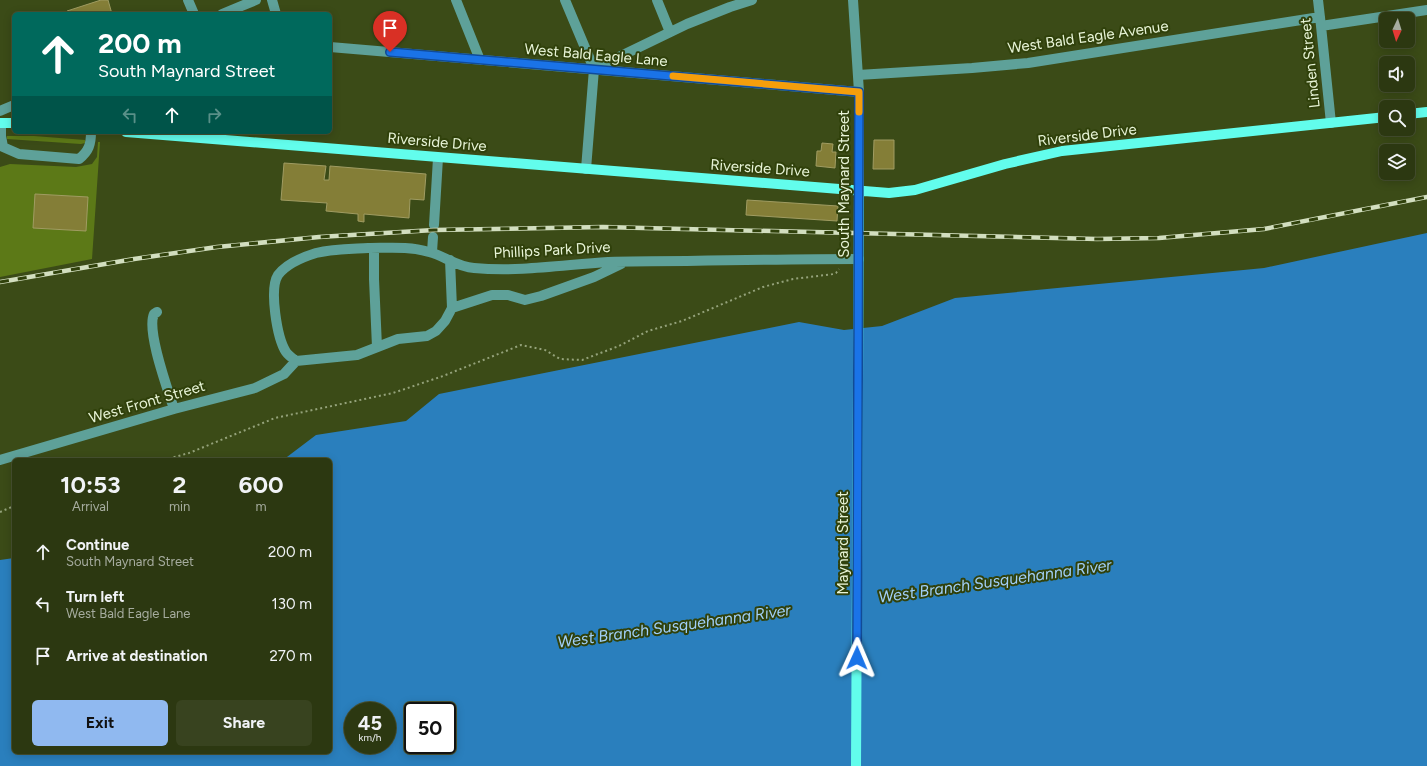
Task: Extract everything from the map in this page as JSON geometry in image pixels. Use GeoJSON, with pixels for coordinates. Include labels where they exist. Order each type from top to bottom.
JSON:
{"type":"FeatureCollection","features":[{"type":"Feature","properties":{"kind":"main road"},"geometry":{"type":"LineString","coordinates":[[1415,113],[1427,112]]}},
{"type":"Feature","properties":{"kind":"main road","name":"Riverside Drive"},"geometry":{"type":"LineString","coordinates":[[150,134],[889,193],[915,190],[1005,164],[1062,151],[1379,118]]}},
{"type":"Feature","properties":{"kind":"main road"},"geometry":{"type":"LineString","coordinates":[[0,123],[12,123]]}},
{"type":"Feature","properties":{"kind":"main road","name":"South Maynard Street"},"geometry":{"type":"LineString","coordinates":[[859,191],[859,321]]}},
{"type":"Feature","properties":{"kind":"main road","name":"Maynard Street"},"geometry":{"type":"LineString","coordinates":[[856,766],[859,321]]}},
{"type":"Feature","properties":{"kind":"street"},"geometry":{"type":"LineString","coordinates":[[188,0],[193,12]]}},
{"type":"Feature","properties":{"kind":"street"},"geometry":{"type":"LineString","coordinates":[[227,12],[256,0]]}},
{"type":"Feature","properties":{"kind":"street"},"geometry":{"type":"LineString","coordinates":[[272,0],[275,12]]}},
{"type":"Feature","properties":{"kind":"street"},"geometry":{"type":"LineString","coordinates":[[456,0],[480,60]]}},
{"type":"Feature","properties":{"kind":"street"},"geometry":{"type":"LineString","coordinates":[[565,0],[594,70],[586,169]]}},
{"type":"Feature","properties":{"kind":"street"},"geometry":{"type":"LineString","coordinates":[[656,0],[670,32]]}},
{"type":"Feature","properties":{"kind":"street"},"geometry":{"type":"LineString","coordinates":[[594,70],[670,32],[730,7],[751,0]]}},
{"type":"Feature","properties":{"kind":"street","name":"South Maynard Street"},"geometry":{"type":"LineString","coordinates":[[853,0],[859,92],[859,191]]}},
{"type":"Feature","properties":{"kind":"street","name":"Linden Street"},"geometry":{"type":"LineString","coordinates":[[1318,0],[1331,122]]}},
{"type":"Feature","properties":{"kind":"street","name":"West Bald Eagle Avenue"},"geometry":{"type":"LineString","coordinates":[[858,75],[1028,63],[1321,22],[1427,10]]}},
{"type":"Feature","properties":{"kind":"street","name":"West Bald Eagle Lane"},"geometry":{"type":"LineString","coordinates":[[332,47],[859,92]]}},
{"type":"Feature","properties":{"kind":"street"},"geometry":{"type":"LineString","coordinates":[[0,111],[12,106]]}},
{"type":"Feature","properties":{"kind":"street"},"geometry":{"type":"LineString","coordinates":[[0,123],[2,147],[19,154],[79,159],[88,150],[91,141],[91,134]]}},
{"type":"Feature","properties":{"kind":"street"},"geometry":{"type":"LineString","coordinates":[[434,225],[438,158]]}},
{"type":"Feature","properties":{"kind":"street"},"geometry":{"type":"LineString","coordinates":[[432,252],[433,237]]}},
{"type":"Feature","properties":{"kind":"street","name":"Phillips Park Drive"},"geometry":{"type":"LineString","coordinates":[[296,361],[285,350],[275,313],[273,291],[274,283],[278,275],[286,267],[296,261],[316,254],[354,249],[400,247],[418,248],[432,252],[461,266],[473,268],[528,269],[624,262],[859,259]]}},
{"type":"Feature","properties":{"kind":"street"},"geometry":{"type":"LineString","coordinates":[[374,248],[377,347]]}},
{"type":"Feature","properties":{"kind":"street"},"geometry":{"type":"LineString","coordinates":[[296,361],[357,355],[398,338],[426,336],[436,331],[445,322],[452,308],[450,260]]}},
{"type":"Feature","properties":{"kind":"street"},"geometry":{"type":"LineString","coordinates":[[452,308],[492,295],[508,295],[525,300],[541,296],[594,277],[624,262]]}},
{"type":"Feature","properties":{"kind":"street"},"geometry":{"type":"LineString","coordinates":[[157,312],[154,314],[152,323],[155,348],[174,409]]}},
{"type":"Feature","properties":{"kind":"street","name":"West Front Street"},"geometry":{"type":"LineString","coordinates":[[0,460],[174,409],[255,388],[284,374],[296,361]]}},
{"type":"Feature","properties":{"kind":"path"},"geometry":{"type":"LineString","coordinates":[[171,458],[189,453],[275,418],[393,393],[443,376],[521,345],[545,350],[560,359],[582,360],[619,346],[648,331],[682,320],[764,287],[793,279],[834,274],[838,271],[840,266]]}},
{"type":"Feature","properties":{"kind":"path"},"geometry":{"type":"LineString","coordinates":[[0,512],[12,507]]}},
{"type":"Feature","properties":{"kind":"green space"},"geometry":{"type":"Polygon","coordinates":[[[7,136],[34,136],[85,140],[85,143],[81,144],[7,139],[7,136]]]}},
{"type":"Feature","properties":{"kind":"green space"},"geometry":{"type":"Polygon","coordinates":[[[98,142],[100,142],[92,259],[0,277],[0,167],[10,164],[76,167],[92,164],[97,157],[98,142]]]}},
{"type":"Feature","properties":{"kind":"water","name":"West Branch Susquehanna River"},"geometry":{"type":"Polygon","coordinates":[[[1427,233],[1427,766],[0,766],[0,560],[12,558],[12,754],[332,754],[332,458],[286,458],[316,435],[406,421],[439,394],[799,322],[844,330],[882,326],[955,298],[1264,268],[1427,233]]]}},
{"type":"Feature","properties":{"kind":"building"},"geometry":{"type":"Polygon","coordinates":[[[101,0],[108,0],[111,12],[67,12],[101,0]]]}},
{"type":"Feature","properties":{"kind":"building"},"geometry":{"type":"Polygon","coordinates":[[[874,140],[894,140],[894,169],[873,169],[874,140]]]}},
{"type":"Feature","properties":{"kind":"building"},"geometry":{"type":"Polygon","coordinates":[[[822,143],[833,144],[832,152],[836,152],[835,168],[816,166],[817,151],[821,151],[822,143]]]}},
{"type":"Feature","properties":{"kind":"building"},"geometry":{"type":"Polygon","coordinates":[[[284,163],[326,166],[324,180],[329,180],[330,166],[426,174],[424,200],[410,199],[409,218],[364,214],[364,222],[358,221],[358,214],[326,211],[327,203],[281,200],[284,163]]]}},
{"type":"Feature","properties":{"kind":"building"},"geometry":{"type":"Polygon","coordinates":[[[35,194],[88,197],[86,231],[33,228],[35,194]]]}},
{"type":"Feature","properties":{"kind":"building"},"geometry":{"type":"Polygon","coordinates":[[[747,200],[838,206],[837,221],[746,215],[747,200]]]}},
{"type":"Feature","properties":{"kind":"railway"},"geometry":{"type":"LineString","coordinates":[[0,282],[134,259],[217,247],[319,237],[434,230],[603,227],[1097,239],[1159,238],[1264,229],[1427,197]]}},
{"type":"Feature","properties":{"kind":"slow traffic"},"geometry":{"type":"LineString","coordinates":[[673,76],[859,92],[859,112]]}},
{"type":"Feature","properties":{"kind":"route"},"geometry":{"type":"LineString","coordinates":[[390,52],[859,92],[857,658]]}}]}
